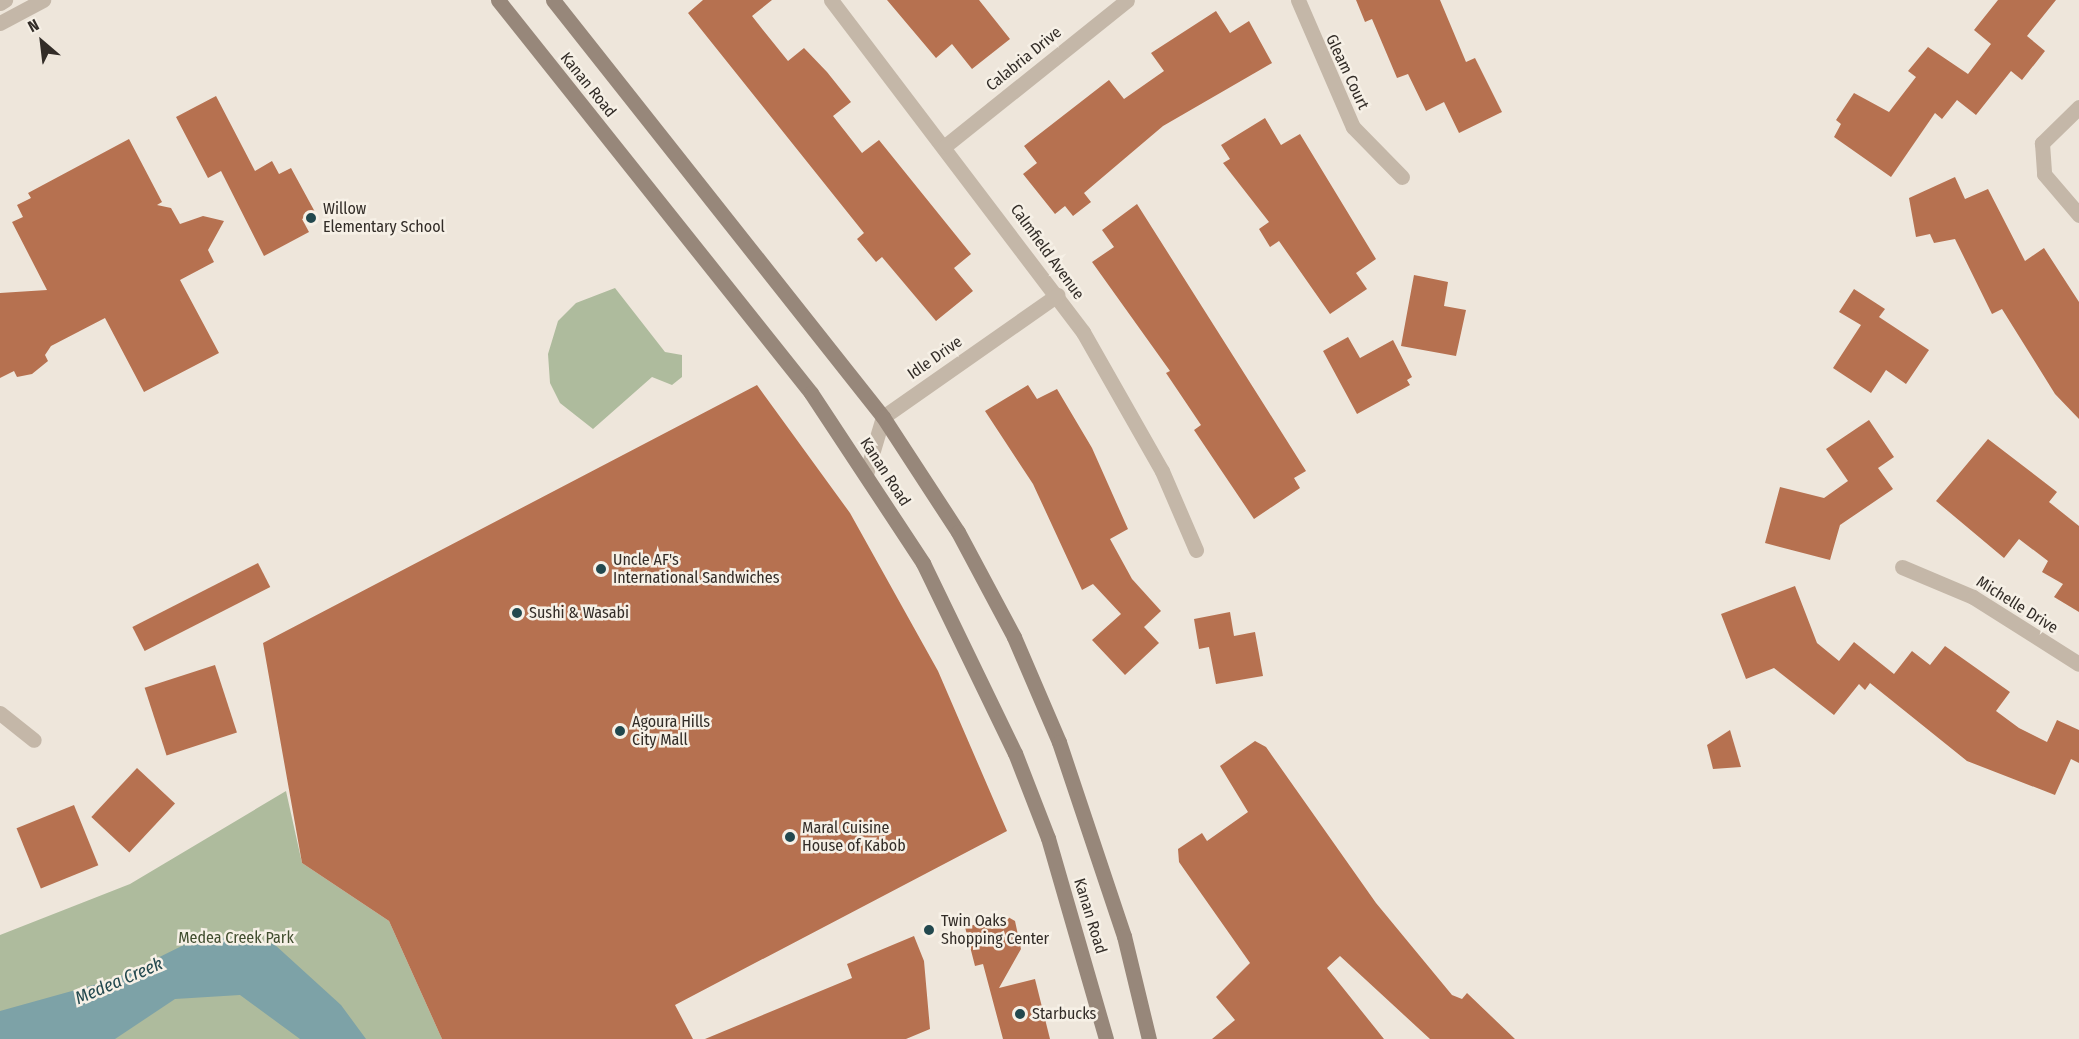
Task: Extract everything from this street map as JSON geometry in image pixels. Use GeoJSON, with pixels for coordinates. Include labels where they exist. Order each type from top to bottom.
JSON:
{"type":"FeatureCollection","features":[{"type":"Feature","properties":{"kind":"main road","name":"Kanan Road"},"geometry":{"type":"LineString","coordinates":[[498,0],[811,393],[923,563],[1015,753],[1048,838],[1106,1039]]}},
{"type":"Feature","properties":{"kind":"main road","name":"Kanan Road"},"geometry":{"type":"LineString","coordinates":[[553,0],[883,417],[958,532],[1018,647],[1084,817],[1124,936],[1149,1039]]}},
{"type":"Feature","properties":{"kind":"street"},"geometry":{"type":"LineString","coordinates":[[0,3],[5,0]]}},
{"type":"Feature","properties":{"kind":"street"},"geometry":{"type":"LineString","coordinates":[[0,23],[43,0]]}},
{"type":"Feature","properties":{"kind":"street","name":"Calmfield Avenue"},"geometry":{"type":"LineString","coordinates":[[831,0],[1057,295],[1121,393],[1196,550]]}},
{"type":"Feature","properties":{"kind":"street","name":"Calabria Drive"},"geometry":{"type":"LineString","coordinates":[[945,146],[1127,0]]}},
{"type":"Feature","properties":{"kind":"street","name":"Gleam Court"},"geometry":{"type":"LineString","coordinates":[[1298,0],[1353,127],[1402,177]]}},
{"type":"Feature","properties":{"kind":"street"},"geometry":{"type":"LineString","coordinates":[[2079,107],[2042,143],[2044,174],[2079,215]]}},
{"type":"Feature","properties":{"kind":"street","name":"Idle Drive"},"geometry":{"type":"LineString","coordinates":[[883,417],[1057,295]]}},
{"type":"Feature","properties":{"kind":"street"},"geometry":{"type":"LineString","coordinates":[[866,474],[883,417]]}},
{"type":"Feature","properties":{"kind":"street","name":"Michelle Drive"},"geometry":{"type":"LineString","coordinates":[[1902,567],[1973,597],[2079,664]]}},
{"type":"Feature","properties":{"kind":"street"},"geometry":{"type":"LineString","coordinates":[[0,713],[34,740]]}},
{"type":"Feature","properties":{"kind":"green space"},"geometry":{"type":"Polygon","coordinates":[[[615,288],[665,352],[682,355],[682,377],[672,385],[652,377],[593,429],[560,403],[550,383],[548,354],[558,321],[576,303],[615,288]]]}},
{"type":"Feature","properties":{"kind":"green space","name":"Medea Creek Park"},"geometry":{"type":"Polygon","coordinates":[[[286,791],[302,863],[389,921],[442,1039],[0,1039],[0,935],[130,884],[286,791]]]}},
{"type":"Feature","properties":{"kind":"water","name":"Medea Creek"},"geometry":{"type":"Polygon","coordinates":[[[204,935],[274,944],[341,1005],[366,1039],[300,1039],[240,995],[175,999],[115,1039],[0,1039],[0,1011],[115,979],[204,935]]]}},
{"type":"Feature","properties":{"kind":"building"},"geometry":{"type":"Polygon","coordinates":[[[703,0],[772,0],[752,16],[788,61],[804,48],[827,72],[851,102],[833,116],[862,153],[879,140],[971,254],[954,268],[973,291],[936,321],[882,257],[876,262],[857,239],[864,233],[688,13],[703,0]]]}},
{"type":"Feature","properties":{"kind":"building"},"geometry":{"type":"Polygon","coordinates":[[[887,0],[979,0],[1010,39],[972,69],[952,44],[936,58],[887,0]]]}},
{"type":"Feature","properties":{"kind":"building"},"geometry":{"type":"Polygon","coordinates":[[[1356,0],[1440,0],[1466,62],[1475,58],[1502,112],[1459,133],[1444,102],[1426,111],[1408,74],[1397,78],[1372,19],[1365,22],[1356,0]]]}},
{"type":"Feature","properties":{"kind":"building"},"geometry":{"type":"Polygon","coordinates":[[[1998,0],[2056,0],[2027,36],[2045,51],[2022,80],[2011,71],[1976,115],[1957,100],[1942,119],[1935,113],[1891,177],[1834,137],[1841,124],[1836,120],[1854,93],[1889,112],[1916,77],[1908,71],[1928,47],[1968,74],[1991,44],[1974,30],[1998,0]]]}},
{"type":"Feature","properties":{"kind":"building"},"geometry":{"type":"Polygon","coordinates":[[[1216,11],[1230,33],[1249,21],[1272,63],[1163,126],[1084,193],[1091,202],[1073,216],[1065,206],[1055,214],[1023,174],[1037,163],[1024,146],[1109,80],[1124,99],[1164,71],[1151,53],[1216,11]]]}},
{"type":"Feature","properties":{"kind":"building"},"geometry":{"type":"Polygon","coordinates":[[[216,96],[255,171],[272,161],[279,174],[291,168],[315,212],[302,219],[309,232],[264,256],[221,171],[208,178],[176,117],[216,96]]]}},
{"type":"Feature","properties":{"kind":"building"},"geometry":{"type":"Polygon","coordinates":[[[1265,118],[1281,145],[1300,134],[1376,259],[1356,273],[1367,289],[1330,314],[1279,241],[1270,247],[1259,229],[1269,222],[1223,163],[1230,159],[1221,145],[1265,118]]]}},
{"type":"Feature","properties":{"kind":"building"},"geometry":{"type":"Polygon","coordinates":[[[129,139],[162,202],[157,205],[171,208],[180,224],[203,216],[224,221],[208,250],[214,262],[180,280],[219,353],[144,392],[105,318],[51,346],[45,355],[48,361],[32,374],[17,377],[14,371],[0,378],[0,293],[47,290],[12,222],[23,217],[17,205],[31,198],[28,193],[129,139]]]}},
{"type":"Feature","properties":{"kind":"building"},"geometry":{"type":"Polygon","coordinates":[[[1955,177],[1965,199],[1988,189],[2025,261],[2044,248],[2079,302],[2079,419],[2055,394],[2002,309],[1992,314],[1955,239],[1934,243],[1930,234],[1916,237],[1909,198],[1955,177]]]}},
{"type":"Feature","properties":{"kind":"building"},"geometry":{"type":"Polygon","coordinates":[[[1137,204],[1306,471],[1294,478],[1300,488],[1254,519],[1194,430],[1201,425],[1166,373],[1170,371],[1092,262],[1114,247],[1102,230],[1137,204]]]}},
{"type":"Feature","properties":{"kind":"building"},"geometry":{"type":"Polygon","coordinates":[[[1414,275],[1448,282],[1444,306],[1466,310],[1456,356],[1401,346],[1414,275]]]}},
{"type":"Feature","properties":{"kind":"building"},"geometry":{"type":"Polygon","coordinates":[[[1854,289],[1885,309],[1879,317],[1929,350],[1906,384],[1886,370],[1871,393],[1833,368],[1861,325],[1839,312],[1854,289]]]}},
{"type":"Feature","properties":{"kind":"building"},"geometry":{"type":"Polygon","coordinates":[[[1348,337],[1360,358],[1393,340],[1412,377],[1407,380],[1410,385],[1357,414],[1323,351],[1348,337]]]}},
{"type":"Feature","properties":{"kind":"building","name":"Agoura Hills City Mall"},"geometry":{"type":"Polygon","coordinates":[[[757,385],[850,513],[938,671],[1007,831],[675,1005],[693,1039],[442,1039],[389,921],[302,863],[263,643],[757,385]]]}},
{"type":"Feature","properties":{"kind":"building"},"geometry":{"type":"Polygon","coordinates":[[[1028,385],[1037,399],[1057,389],[1092,448],[1128,529],[1110,539],[1132,579],[1161,611],[1144,627],[1159,643],[1125,675],[1092,640],[1121,614],[1093,584],[1082,590],[1033,484],[985,411],[1028,385]]]}},
{"type":"Feature","properties":{"kind":"building"},"geometry":{"type":"Polygon","coordinates":[[[1869,420],[1894,457],[1878,468],[1893,489],[1840,525],[1830,560],[1765,543],[1780,487],[1824,498],[1848,481],[1826,449],[1869,420]]]}},
{"type":"Feature","properties":{"kind":"building"},"geometry":{"type":"Polygon","coordinates":[[[1988,439],[2057,492],[2049,502],[2079,526],[2079,612],[2054,597],[2063,584],[2042,572],[2048,561],[2019,539],[2004,558],[1936,501],[1988,439]]]}},
{"type":"Feature","properties":{"kind":"building"},"geometry":{"type":"Polygon","coordinates":[[[258,563],[270,587],[145,651],[132,627],[258,563]]]}},
{"type":"Feature","properties":{"kind":"building"},"geometry":{"type":"Polygon","coordinates":[[[1795,586],[1817,643],[1839,661],[1854,642],[1894,674],[1912,651],[1930,665],[1945,646],[2010,692],[1996,711],[2019,728],[2047,742],[2057,720],[2079,730],[2079,763],[2071,759],[2055,795],[1967,761],[1870,683],[1865,690],[1859,684],[1834,715],[1774,668],[1746,679],[1721,614],[1795,586]]]}},
{"type":"Feature","properties":{"kind":"building"},"geometry":{"type":"Polygon","coordinates":[[[1230,612],[1234,636],[1255,632],[1263,676],[1216,684],[1209,647],[1199,649],[1194,619],[1230,612]]]}},
{"type":"Feature","properties":{"kind":"building"},"geometry":{"type":"Polygon","coordinates":[[[215,665],[237,733],[167,755],[145,688],[215,665]]]}},
{"type":"Feature","properties":{"kind":"building"},"geometry":{"type":"Polygon","coordinates":[[[1730,730],[1741,767],[1713,769],[1707,745],[1730,730]]]}},
{"type":"Feature","properties":{"kind":"building"},"geometry":{"type":"Polygon","coordinates":[[[1255,741],[1266,747],[1376,903],[1452,995],[1462,999],[1467,993],[1515,1039],[1430,1039],[1340,956],[1327,968],[1384,1039],[1212,1039],[1235,1020],[1216,997],[1250,963],[1179,862],[1178,849],[1202,833],[1207,841],[1248,812],[1220,766],[1255,741]]]}},
{"type":"Feature","properties":{"kind":"building"},"geometry":{"type":"Polygon","coordinates":[[[137,768],[175,803],[129,852],[91,817],[137,768]]]}},
{"type":"Feature","properties":{"kind":"building"},"geometry":{"type":"Polygon","coordinates":[[[74,805],[98,865],[41,888],[17,828],[74,805]]]}},
{"type":"Feature","properties":{"kind":"building"},"geometry":{"type":"Polygon","coordinates":[[[1008,917],[1015,921],[1021,949],[999,988],[1035,979],[1050,1039],[1003,1039],[983,964],[975,966],[965,927],[1008,917]]]}},
{"type":"Feature","properties":{"kind":"building"},"geometry":{"type":"Polygon","coordinates":[[[914,936],[924,961],[930,1029],[906,1039],[705,1039],[852,978],[847,964],[914,936]]]}},
{"type":"Feature","properties":{"kind":"place","name":"Willow Elementary School"},"geometry":{"type":"Point","coordinates":[311,218]}},
{"type":"Feature","properties":{"kind":"place","name":"Uncle AF's International Sandwiches"},"geometry":{"type":"Point","coordinates":[601,569]}},
{"type":"Feature","properties":{"kind":"place","name":"Sushi & Wasabi"},"geometry":{"type":"Point","coordinates":[517,613]}},
{"type":"Feature","properties":{"kind":"place","name":"Agoura Hills City Mall"},"geometry":{"type":"Point","coordinates":[620,731]}},
{"type":"Feature","properties":{"kind":"place","name":"Maral Cuisine House of Kabob"},"geometry":{"type":"Point","coordinates":[790,837]}},
{"type":"Feature","properties":{"kind":"place","name":"Twin Oaks Shopping Center"},"geometry":{"type":"Point","coordinates":[929,930]}},
{"type":"Feature","properties":{"kind":"place","name":"Starbucks"},"geometry":{"type":"Point","coordinates":[1020,1014]}}]}
